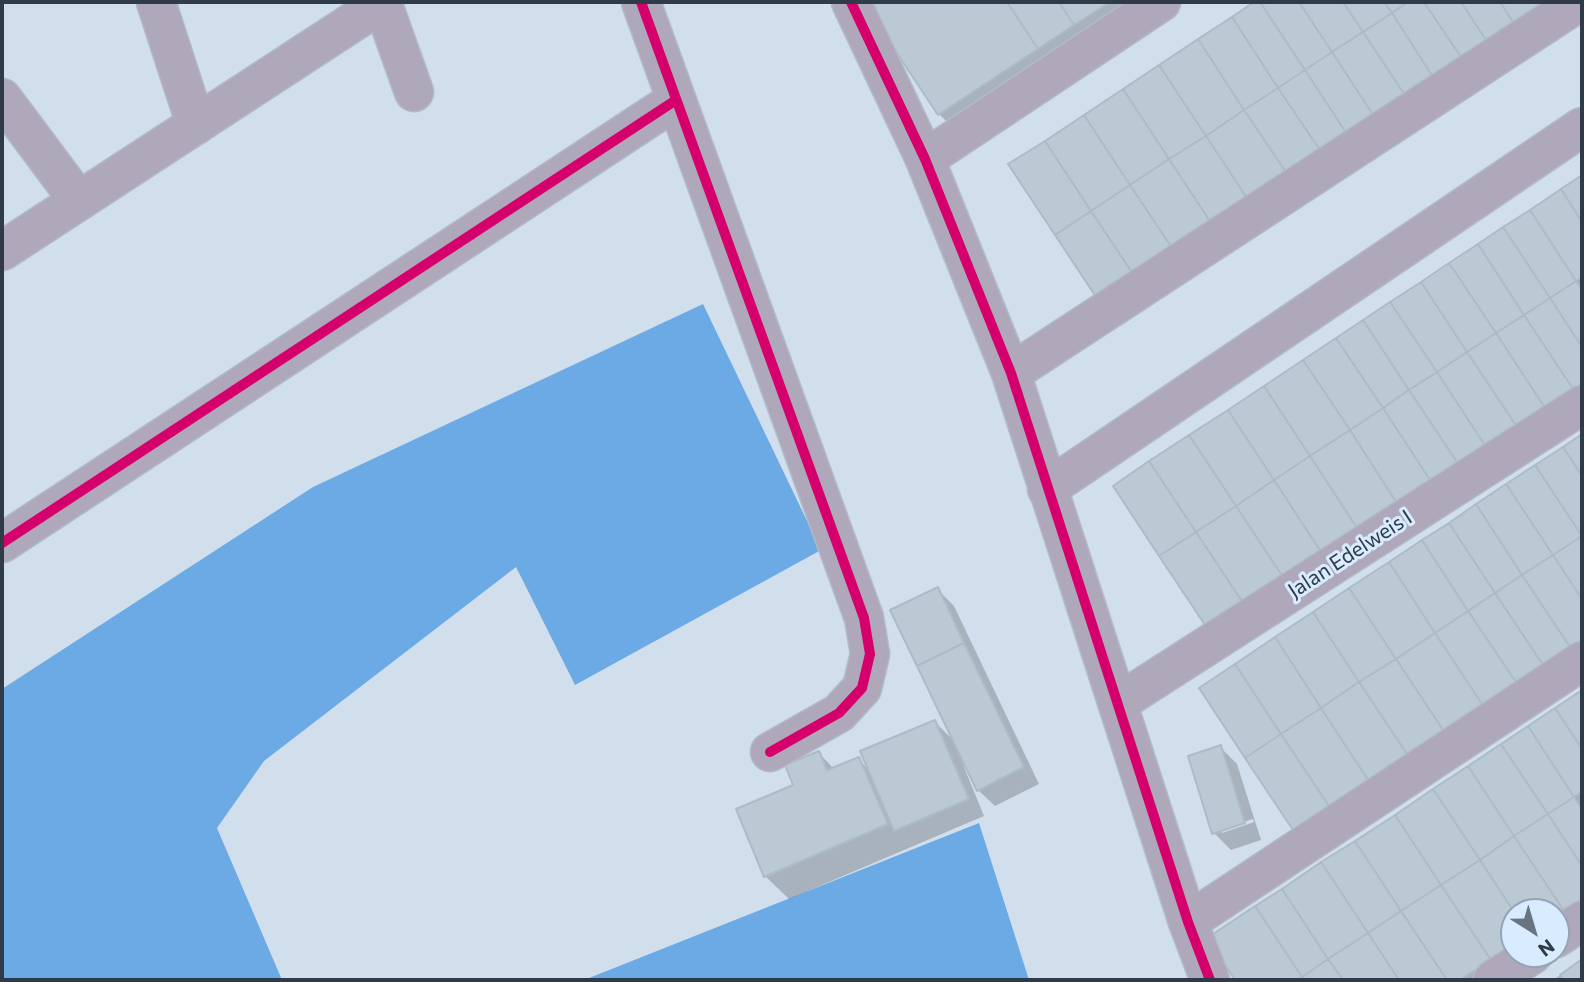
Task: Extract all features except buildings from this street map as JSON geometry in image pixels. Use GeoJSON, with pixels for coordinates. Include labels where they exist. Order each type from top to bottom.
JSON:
{"type":"FeatureCollection","features":[{"type":"Feature","properties":{"kind":"street"},"geometry":{"type":"LineString","coordinates":[[156,2],[195,125]]}},
{"type":"Feature","properties":{"kind":"street"},"geometry":{"type":"LineString","coordinates":[[641,2],[864,618],[870,654],[862,688],[839,713],[770,752]]}},
{"type":"Feature","properties":{"kind":"street"},"geometry":{"type":"LineString","coordinates":[[851,2],[925,159],[1011,373],[1188,922],[1210,980]]}},
{"type":"Feature","properties":{"kind":"street"},"geometry":{"type":"LineString","coordinates":[[925,159],[1161,2]]}},
{"type":"Feature","properties":{"kind":"street"},"geometry":{"type":"LineString","coordinates":[[1011,373],[1578,2]]}},
{"type":"Feature","properties":{"kind":"street"},"geometry":{"type":"LineString","coordinates":[[2,251],[382,3],[414,92]]}},
{"type":"Feature","properties":{"kind":"street"},"geometry":{"type":"LineString","coordinates":[[2,98],[79,201]]}},
{"type":"Feature","properties":{"kind":"street"},"geometry":{"type":"LineString","coordinates":[[2,543],[676,100]]}},
{"type":"Feature","properties":{"kind":"street"},"geometry":{"type":"LineString","coordinates":[[1047,489],[1582,127]]}},
{"type":"Feature","properties":{"kind":"street","name":"Jalan Edelweis I"},"geometry":{"type":"LineString","coordinates":[[1118,703],[1582,405]]}},
{"type":"Feature","properties":{"kind":"street"},"geometry":{"type":"LineString","coordinates":[[1188,922],[1582,661]]}},
{"type":"Feature","properties":{"kind":"street"},"geometry":{"type":"LineString","coordinates":[[1493,980],[1511,968]]}},
{"type":"Feature","properties":{"kind":"water"},"geometry":{"type":"Polygon","coordinates":[[[703,304],[821,550],[575,685],[516,567],[264,761],[217,828],[282,980],[2,980],[2,689],[313,487],[703,304]]]}},
{"type":"Feature","properties":{"kind":"water"},"geometry":{"type":"Polygon","coordinates":[[[979,823],[1029,980],[584,980],[979,823]]]}},
{"type":"Feature","properties":{"kind":"cycle path"},"geometry":{"type":"LineString","coordinates":[[641,2],[864,618],[870,654],[862,688],[839,713],[770,752]]}},
{"type":"Feature","properties":{"kind":"cycle path"},"geometry":{"type":"LineString","coordinates":[[851,2],[925,159],[1011,373],[1188,922],[1210,980]]}},
{"type":"Feature","properties":{"kind":"cycle path"},"geometry":{"type":"LineString","coordinates":[[2,543],[676,100]]}}]}
